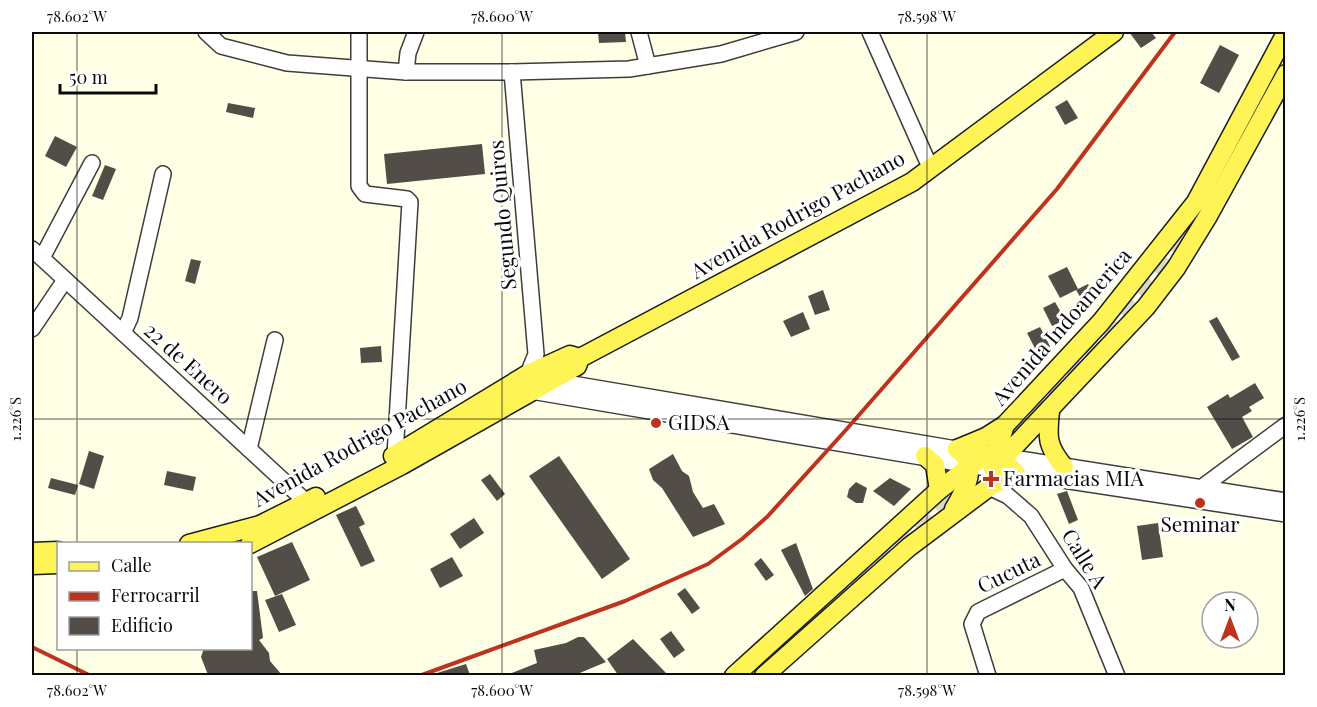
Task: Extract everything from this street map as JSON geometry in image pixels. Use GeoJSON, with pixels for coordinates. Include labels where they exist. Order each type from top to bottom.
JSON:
{"type":"FeatureCollection","features":[{"type":"Feature","properties":{"kind":"main road","name":"Avenida Rodrigo Pachano"},"geometry":{"type":"LineString","coordinates":[[196,542],[260,525],[311,506],[402,465],[530,382],[544,366],[570,356],[580,358],[912,182],[1114,32]]}},
{"type":"Feature","properties":{"kind":"main road","name":"Avenida Indoamerica"},"geometry":{"type":"LineString","coordinates":[[992,467],[1005,425],[1101,322],[1196,202],[1286,33]]}},
{"type":"Feature","properties":{"kind":"main road","name":"Avenida Indoamerica"},"geometry":{"type":"LineString","coordinates":[[992,467],[1050,411],[1146,308],[1176,268],[1208,216],[1286,74]]}},
{"type":"Feature","properties":{"kind":"main road","name":"Avenida Rodrigo Pachano"},"geometry":{"type":"LineString","coordinates":[[252,543],[298,521],[311,506],[395,455],[530,382]]}},
{"type":"Feature","properties":{"kind":"main road"},"geometry":{"type":"LineString","coordinates":[[1050,411],[1047,432],[1050,449],[1064,467]]}},
{"type":"Feature","properties":{"kind":"main road"},"geometry":{"type":"LineString","coordinates":[[957,449],[986,437],[1005,425]]}},
{"type":"Feature","properties":{"kind":"main road"},"geometry":{"type":"LineString","coordinates":[[950,516],[964,492],[970,465],[965,454],[957,449]]}},
{"type":"Feature","properties":{"kind":"main road"},"geometry":{"type":"LineString","coordinates":[[925,456],[935,465],[939,490]]}},
{"type":"Feature","properties":{"kind":"main road"},"geometry":{"type":"LineString","coordinates":[[734,675],[939,490],[970,465],[1016,473]]}},
{"type":"Feature","properties":{"kind":"main road"},"geometry":{"type":"LineString","coordinates":[[992,467],[1016,473]]}},
{"type":"Feature","properties":{"kind":"main road"},"geometry":{"type":"LineString","coordinates":[[764,675],[900,554],[950,516],[992,467]]}},
{"type":"Feature","properties":{"kind":"main road"},"geometry":{"type":"LineString","coordinates":[[32,552],[57,550]]}},
{"type":"Feature","properties":{"kind":"main road"},"geometry":{"type":"LineString","coordinates":[[32,566],[57,564]]}},
{"type":"Feature","properties":{"kind":"street"},"geometry":{"type":"LineString","coordinates":[[206,32],[221,46],[287,63],[406,72],[629,69],[722,54],[795,32]]}},
{"type":"Feature","properties":{"kind":"street"},"geometry":{"type":"LineString","coordinates":[[359,32],[362,192],[407,199],[410,202],[395,455]]}},
{"type":"Feature","properties":{"kind":"street"},"geometry":{"type":"LineString","coordinates":[[406,72],[408,53],[416,32]]}},
{"type":"Feature","properties":{"kind":"street"},"geometry":{"type":"LineString","coordinates":[[639,32],[648,66]]}},
{"type":"Feature","properties":{"kind":"street"},"geometry":{"type":"LineString","coordinates":[[870,32],[930,167]]}},
{"type":"Feature","properties":{"kind":"street","name":"Segundo Quiros"},"geometry":{"type":"LineString","coordinates":[[512,72],[544,366]]}},
{"type":"Feature","properties":{"kind":"street"},"geometry":{"type":"LineString","coordinates":[[37,254],[92,163]]}},
{"type":"Feature","properties":{"kind":"street"},"geometry":{"type":"LineString","coordinates":[[123,333],[130,318],[163,174]]}},
{"type":"Feature","properties":{"kind":"street","name":"22 de Enero"},"geometry":{"type":"LineString","coordinates":[[37,254],[311,506]]}},
{"type":"Feature","properties":{"kind":"street"},"geometry":{"type":"LineString","coordinates":[[32,329],[65,280]]}},
{"type":"Feature","properties":{"kind":"street"},"geometry":{"type":"LineString","coordinates":[[249,449],[275,340]]}},
{"type":"Feature","properties":{"kind":"street"},"geometry":{"type":"LineString","coordinates":[[544,366],[957,449],[992,467],[1064,467],[1286,501]]}},
{"type":"Feature","properties":{"kind":"street"},"geometry":{"type":"LineString","coordinates":[[530,382],[970,465]]}},
{"type":"Feature","properties":{"kind":"street"},"geometry":{"type":"LineString","coordinates":[[1201,488],[1286,425]]}},
{"type":"Feature","properties":{"kind":"street","name":"Calle A"},"geometry":{"type":"LineString","coordinates":[[992,467],[1008,496],[1031,516],[1065,569],[1082,588],[1117,675]]}},
{"type":"Feature","properties":{"kind":"street"},"geometry":{"type":"LineString","coordinates":[[1016,473],[1286,514]]}},
{"type":"Feature","properties":{"kind":"street","name":"Cucuta"},"geometry":{"type":"LineString","coordinates":[[988,675],[972,624],[974,616],[1065,569]]}},
{"type":"Feature","properties":{"kind":"building"},"geometry":{"type":"Polygon","coordinates":[[[598,32],[625,32],[626,42],[599,43],[598,32]]]}},
{"type":"Feature","properties":{"kind":"building"},"geometry":{"type":"Polygon","coordinates":[[[1129,32],[1151,32],[1156,38],[1141,48],[1129,32]]]}},
{"type":"Feature","properties":{"kind":"building"},"geometry":{"type":"Polygon","coordinates":[[[1220,45],[1239,55],[1219,93],[1200,83],[1220,45]]]}},
{"type":"Feature","properties":{"kind":"building"},"geometry":{"type":"Polygon","coordinates":[[[1067,100],[1078,118],[1065,125],[1055,107],[1067,100]]]}},
{"type":"Feature","properties":{"kind":"building"},"geometry":{"type":"Polygon","coordinates":[[[228,103],[255,108],[253,118],[226,112],[228,103]]]}},
{"type":"Feature","properties":{"kind":"building"},"geometry":{"type":"Polygon","coordinates":[[[55,136],[77,147],[66,167],[45,156],[55,136]]]}},
{"type":"Feature","properties":{"kind":"building"},"geometry":{"type":"Polygon","coordinates":[[[482,144],[485,174],[387,184],[384,154],[482,144]]]}},
{"type":"Feature","properties":{"kind":"building"},"geometry":{"type":"Polygon","coordinates":[[[105,165],[116,169],[103,200],[92,196],[105,165]]]}},
{"type":"Feature","properties":{"kind":"building"},"geometry":{"type":"Polygon","coordinates":[[[191,259],[201,261],[195,284],[185,281],[191,259]]]}},
{"type":"Feature","properties":{"kind":"building"},"geometry":{"type":"Polygon","coordinates":[[[1067,267],[1078,289],[1060,298],[1048,276],[1067,267]]]}},
{"type":"Feature","properties":{"kind":"building"},"geometry":{"type":"Polygon","coordinates":[[[1088,284],[1096,298],[1085,305],[1076,290],[1088,284]]]}},
{"type":"Feature","properties":{"kind":"building"},"geometry":{"type":"Polygon","coordinates":[[[823,290],[830,310],[815,315],[808,296],[823,290]]]}},
{"type":"Feature","properties":{"kind":"building"},"geometry":{"type":"Polygon","coordinates":[[[1055,302],[1062,314],[1058,316],[1061,322],[1052,326],[1043,308],[1055,302]]]}},
{"type":"Feature","properties":{"kind":"building"},"geometry":{"type":"Polygon","coordinates":[[[803,312],[810,329],[791,337],[783,321],[803,312]]]}},
{"type":"Feature","properties":{"kind":"building"},"geometry":{"type":"Polygon","coordinates":[[[1217,317],[1240,357],[1232,361],[1209,321],[1217,317]]]}},
{"type":"Feature","properties":{"kind":"building"},"geometry":{"type":"Polygon","coordinates":[[[1040,327],[1053,352],[1040,358],[1027,333],[1040,327]]]}},
{"type":"Feature","properties":{"kind":"building"},"geometry":{"type":"Polygon","coordinates":[[[381,346],[382,362],[361,363],[360,348],[381,346]]]}},
{"type":"Feature","properties":{"kind":"building"},"geometry":{"type":"Polygon","coordinates":[[[1255,383],[1264,398],[1249,407],[1252,411],[1242,417],[1253,437],[1232,449],[1207,407],[1228,394],[1230,398],[1255,383]]]}},
{"type":"Feature","properties":{"kind":"building"},"geometry":{"type":"Polygon","coordinates":[[[89,451],[104,456],[94,489],[79,484],[89,451]]]}},
{"type":"Feature","properties":{"kind":"building"},"geometry":{"type":"Polygon","coordinates":[[[673,454],[682,471],[689,476],[693,492],[703,508],[714,504],[725,524],[693,537],[662,488],[653,480],[649,469],[673,454]]]}},
{"type":"Feature","properties":{"kind":"building"},"geometry":{"type":"Polygon","coordinates":[[[559,456],[630,559],[602,579],[529,476],[559,456]]]}},
{"type":"Feature","properties":{"kind":"building"},"geometry":{"type":"Polygon","coordinates":[[[167,471],[196,477],[193,491],[164,485],[167,471]]]}},
{"type":"Feature","properties":{"kind":"building"},"geometry":{"type":"Polygon","coordinates":[[[490,474],[505,494],[497,501],[481,480],[490,474]]]}},
{"type":"Feature","properties":{"kind":"building"},"geometry":{"type":"Polygon","coordinates":[[[51,478],[78,485],[75,495],[48,488],[51,478]]]}},
{"type":"Feature","properties":{"kind":"building"},"geometry":{"type":"Polygon","coordinates":[[[890,478],[911,489],[894,506],[873,491],[890,478]]]}},
{"type":"Feature","properties":{"kind":"building"},"geometry":{"type":"Polygon","coordinates":[[[856,482],[867,488],[863,503],[856,503],[847,497],[849,489],[856,482]]]}},
{"type":"Feature","properties":{"kind":"building"},"geometry":{"type":"Polygon","coordinates":[[[1067,491],[1078,520],[1069,524],[1057,494],[1067,491]]]}},
{"type":"Feature","properties":{"kind":"building"},"geometry":{"type":"Polygon","coordinates":[[[356,506],[365,524],[359,527],[375,561],[361,567],[336,515],[356,506]]]}},
{"type":"Feature","properties":{"kind":"building"},"geometry":{"type":"Polygon","coordinates":[[[474,518],[484,533],[460,549],[450,534],[474,518]]]}},
{"type":"Feature","properties":{"kind":"building"},"geometry":{"type":"Polygon","coordinates":[[[1158,523],[1163,557],[1142,560],[1137,526],[1158,523]]]}},
{"type":"Feature","properties":{"kind":"building"},"geometry":{"type":"Polygon","coordinates":[[[292,542],[310,580],[275,596],[257,557],[292,542]]]}},
{"type":"Feature","properties":{"kind":"building"},"geometry":{"type":"Polygon","coordinates":[[[796,543],[813,589],[805,596],[781,550],[796,543]]]}},
{"type":"Feature","properties":{"kind":"building"},"geometry":{"type":"Polygon","coordinates":[[[452,557],[463,576],[440,588],[430,569],[452,557]]]}},
{"type":"Feature","properties":{"kind":"building"},"geometry":{"type":"Polygon","coordinates":[[[761,558],[774,575],[766,581],[754,564],[761,558]]]}},
{"type":"Feature","properties":{"kind":"building"},"geometry":{"type":"Polygon","coordinates":[[[685,588],[700,608],[692,614],[677,594],[685,588]]]}},
{"type":"Feature","properties":{"kind":"building"},"geometry":{"type":"Polygon","coordinates":[[[252,591],[257,591],[263,638],[259,640],[269,653],[270,661],[282,675],[208,675],[201,657],[203,650],[252,650],[252,591]]]}},
{"type":"Feature","properties":{"kind":"building"},"geometry":{"type":"Polygon","coordinates":[[[282,594],[296,625],[279,632],[265,600],[282,594]]]}},
{"type":"Feature","properties":{"kind":"building"},"geometry":{"type":"Polygon","coordinates":[[[671,631],[685,650],[674,658],[660,639],[671,631]]]}},
{"type":"Feature","properties":{"kind":"building"},"geometry":{"type":"Polygon","coordinates":[[[578,637],[584,637],[606,662],[575,675],[507,675],[537,663],[534,650],[566,643],[578,637]]]}},
{"type":"Feature","properties":{"kind":"building"},"geometry":{"type":"Polygon","coordinates":[[[633,639],[668,675],[618,675],[607,659],[633,639]]]}},
{"type":"Feature","properties":{"kind":"building"},"geometry":{"type":"Polygon","coordinates":[[[466,664],[470,675],[437,675],[437,673],[466,664]]]}},
{"type":"Feature","properties":{"kind":"tunnel"},"geometry":{"type":"LineString","coordinates":[[993,453],[1045,398],[1196,225]]}},
{"type":"Feature","properties":{"kind":"tunnel"},"geometry":{"type":"LineString","coordinates":[[804,637],[802,626],[971,474]]}},
{"type":"Feature","properties":{"kind":"railway"},"geometry":{"type":"LineString","coordinates":[[419,676],[625,601],[708,564],[742,539],[767,517],[845,431],[1057,189],[1175,32]]}},
{"type":"Feature","properties":{"kind":"railway"},"geometry":{"type":"LineString","coordinates":[[32,647],[91,676]]}},
{"type":"Feature","properties":{"kind":"place","name":"GIDSA"},"geometry":{"type":"Point","coordinates":[656,423]}},
{"type":"Feature","properties":{"kind":"place","name":"Farmacias MIA"},"geometry":{"type":"Point","coordinates":[991,479]}},
{"type":"Feature","properties":{"kind":"place","name":"Seminar"},"geometry":{"type":"Point","coordinates":[1200,503]}}]}
